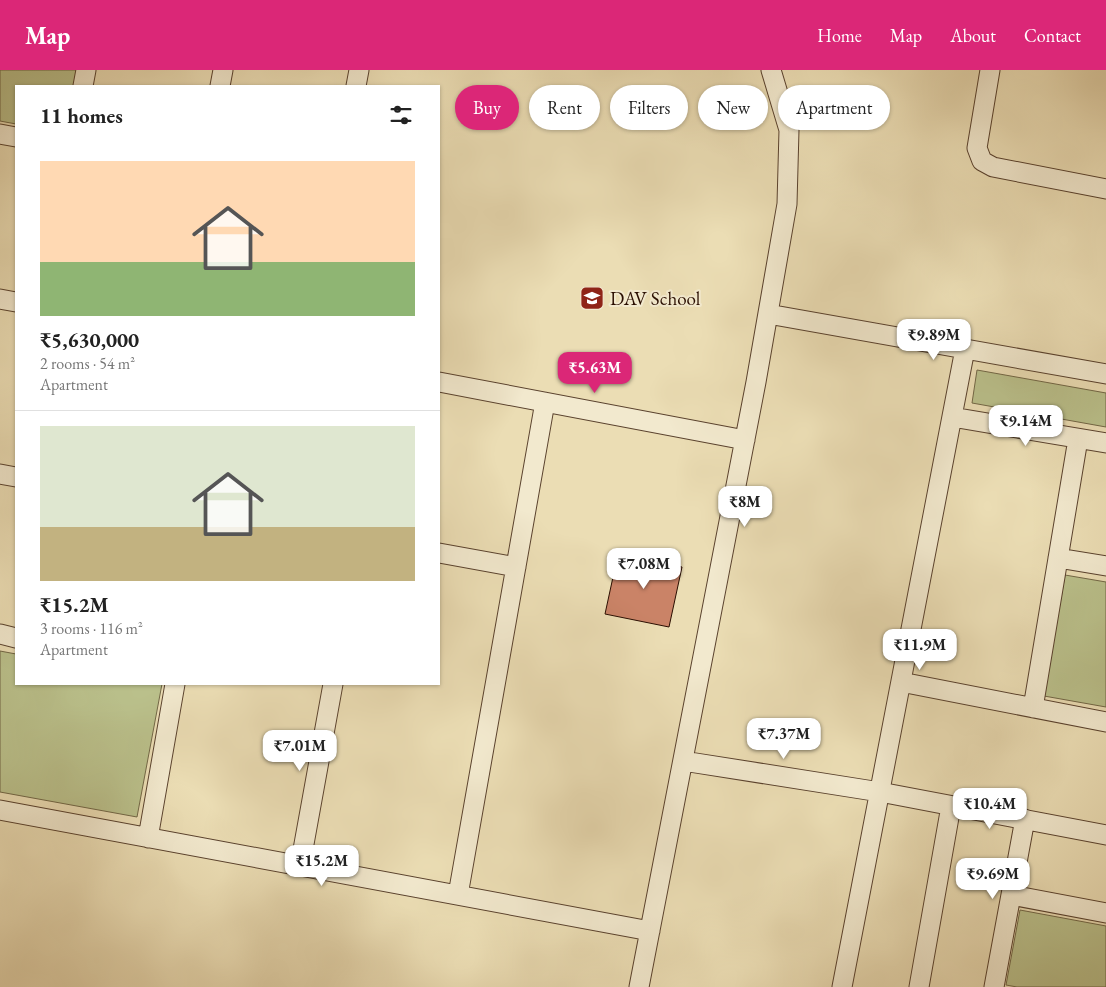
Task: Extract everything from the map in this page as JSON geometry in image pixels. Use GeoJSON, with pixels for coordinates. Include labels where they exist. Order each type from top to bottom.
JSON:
{"type":"FeatureCollection","features":[{"type":"Feature","properties":{"kind":"street"},"geometry":{"type":"LineString","coordinates":[[83,85],[86,70]]}},
{"type":"Feature","properties":{"kind":"street"},"geometry":{"type":"LineString","coordinates":[[220,85],[223,70]]}},
{"type":"Feature","properties":{"kind":"street"},"geometry":{"type":"LineString","coordinates":[[356,85],[359,70]]}},
{"type":"Feature","properties":{"kind":"street"},"geometry":{"type":"LineString","coordinates":[[639,987],[745,440],[787,204],[789,130],[771,70]]}},
{"type":"Feature","properties":{"kind":"street"},"geometry":{"type":"LineString","coordinates":[[990,70],[976,148],[982,161],[993,167],[1106,189]]}},
{"type":"Feature","properties":{"kind":"street"},"geometry":{"type":"LineString","coordinates":[[0,134],[15,137]]}},
{"type":"Feature","properties":{"kind":"street"},"geometry":{"type":"LineString","coordinates":[[0,298],[15,302]]}},
{"type":"Feature","properties":{"kind":"street"},"geometry":{"type":"LineString","coordinates":[[768,314],[1106,374]]}},
{"type":"Feature","properties":{"kind":"street"},"geometry":{"type":"LineString","coordinates":[[842,987],[965,349]]}},
{"type":"Feature","properties":{"kind":"street"},"geometry":{"type":"LineString","coordinates":[[440,382],[745,440]]}},
{"type":"Feature","properties":{"kind":"street"},"geometry":{"type":"LineString","coordinates":[[458,895],[546,402]]}},
{"type":"Feature","properties":{"kind":"street"},"geometry":{"type":"LineString","coordinates":[[952,417],[1106,444]]}},
{"type":"Feature","properties":{"kind":"street"},"geometry":{"type":"LineString","coordinates":[[1033,708],[1078,439]]}},
{"type":"Feature","properties":{"kind":"street"},"geometry":{"type":"LineString","coordinates":[[0,474],[15,476]]}},
{"type":"Feature","properties":{"kind":"street"},"geometry":{"type":"LineString","coordinates":[[440,553],[516,567]]}},
{"type":"Feature","properties":{"kind":"street"},"geometry":{"type":"LineString","coordinates":[[1058,558],[1106,566]]}},
{"type":"Feature","properties":{"kind":"street"},"geometry":{"type":"LineString","coordinates":[[0,634],[15,638]]}},
{"type":"Feature","properties":{"kind":"street"},"geometry":{"type":"LineString","coordinates":[[901,682],[1106,722]]}},
{"type":"Feature","properties":{"kind":"street"},"geometry":{"type":"LineString","coordinates":[[148,838],[175,685]]}},
{"type":"Feature","properties":{"kind":"street"},"geometry":{"type":"LineString","coordinates":[[300,866],[333,685]]}},
{"type":"Feature","properties":{"kind":"street"},"geometry":{"type":"LineString","coordinates":[[683,761],[880,792],[1106,835]]}},
{"type":"Feature","properties":{"kind":"street"},"geometry":{"type":"LineString","coordinates":[[919,987],[951,806]]}},
{"type":"Feature","properties":{"kind":"street"},"geometry":{"type":"LineString","coordinates":[[0,810],[650,931]]}},
{"type":"Feature","properties":{"kind":"street"},"geometry":{"type":"LineString","coordinates":[[994,987],[1025,819]]}},
{"type":"Feature","properties":{"kind":"street"},"geometry":{"type":"LineString","coordinates":[[1011,895],[1106,913]]}},
{"type":"Feature","properties":{"kind":"green space"},"geometry":{"type":"Polygon","coordinates":[[[0,70],[78,70],[75,85],[15,85],[15,124],[0,121],[0,70]]]}},
{"type":"Feature","properties":{"kind":"green space"},"geometry":{"type":"Polygon","coordinates":[[[977,370],[1106,393],[1106,427],[972,403],[977,370]]]}},
{"type":"Feature","properties":{"kind":"green space"},"geometry":{"type":"Polygon","coordinates":[[[1065,575],[1106,582],[1106,707],[1044,696],[1065,575]]]}},
{"type":"Feature","properties":{"kind":"green space"},"geometry":{"type":"Polygon","coordinates":[[[0,651],[15,654],[15,685],[162,685],[137,817],[0,792],[0,651]]]}},
{"type":"Feature","properties":{"kind":"green space"},"geometry":{"type":"Polygon","coordinates":[[[1020,910],[1106,926],[1106,987],[1017,987],[1006,985],[1020,910]]]}},
{"type":"Feature","properties":{"kind":"building"},"geometry":{"type":"Polygon","coordinates":[[[618,554],[682,567],[669,627],[605,614],[618,554]]]}},
{"type":"Feature","properties":{"kind":"place","name":"DAV School"},"geometry":{"type":"Point","coordinates":[592,298]}}]}
